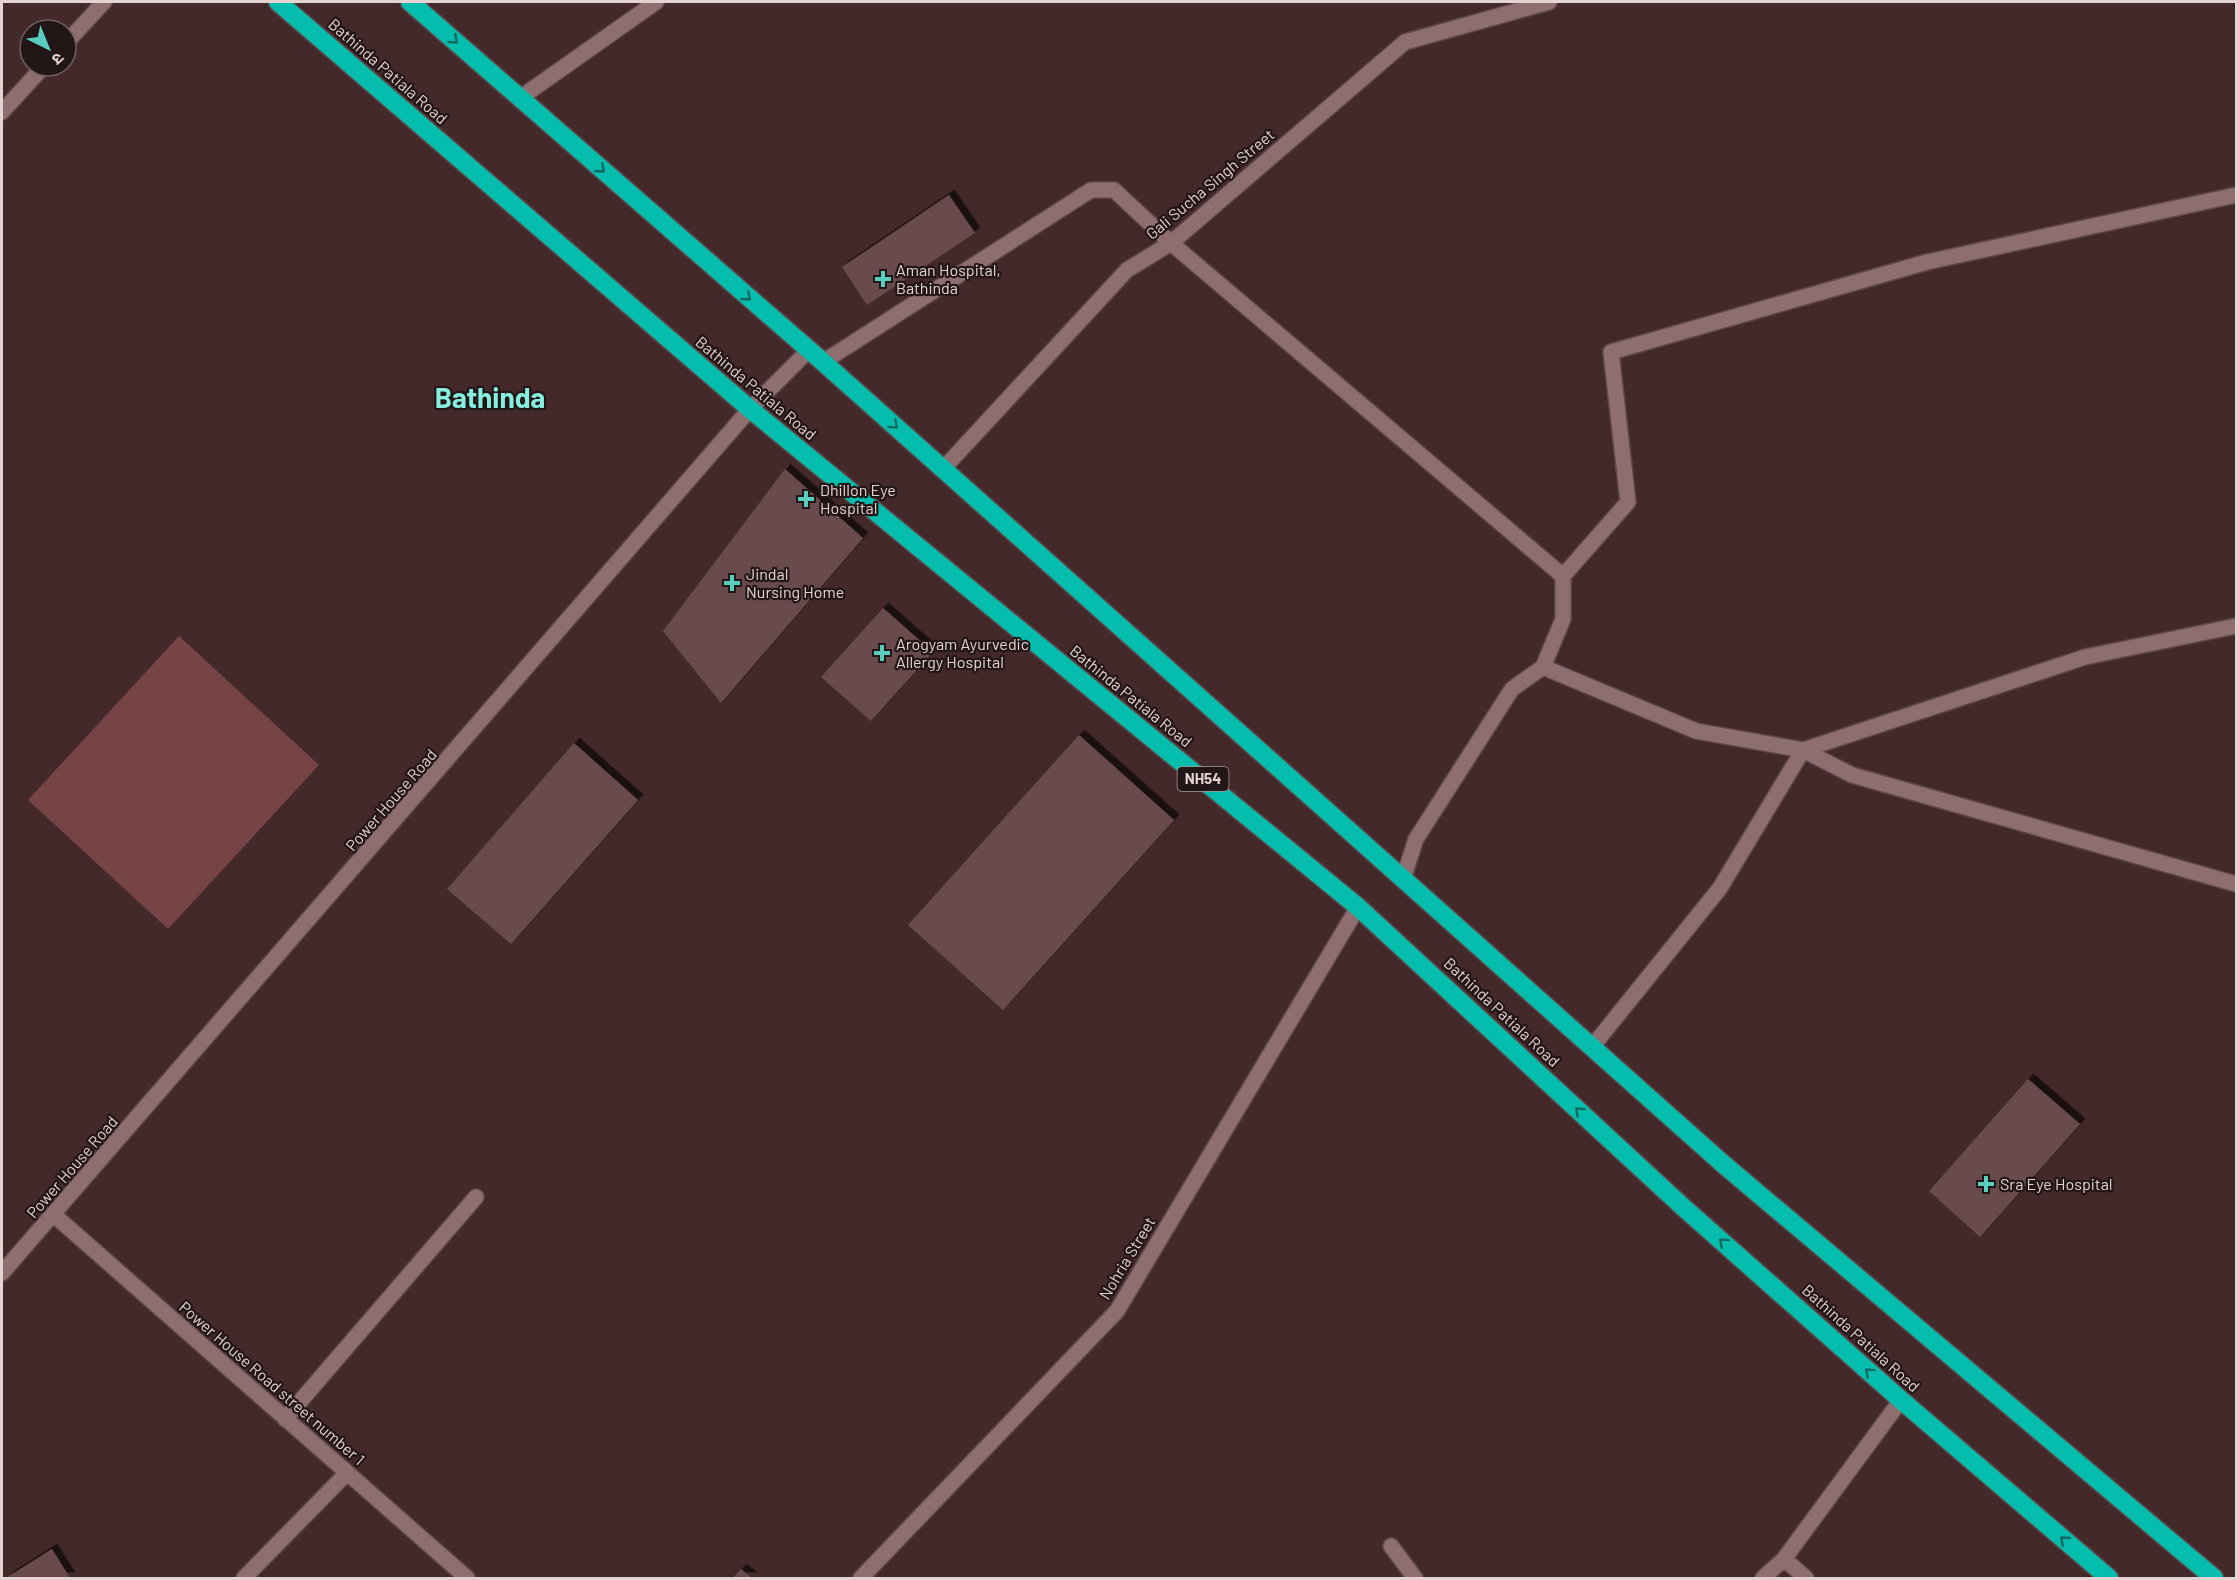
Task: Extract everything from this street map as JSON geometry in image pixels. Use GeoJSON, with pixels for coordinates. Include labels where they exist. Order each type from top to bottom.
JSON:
{"type":"FeatureCollection","features":[{"type":"Feature","properties":{"kind":"highway","name":"Bathinda Patiala Road"},"geometry":{"type":"LineString","coordinates":[[278,2],[750,409],[1359,907],[1683,1207],[1901,1400],[2109,1578]]}},
{"type":"Feature","properties":{"kind":"highway"},"geometry":{"type":"LineString","coordinates":[[410,2],[823,362],[1731,1171],[2214,1578]]}},
{"type":"Feature","properties":{"kind":"street"},"geometry":{"type":"LineString","coordinates":[[78,29],[104,2]]}},
{"type":"Feature","properties":{"kind":"street"},"geometry":{"type":"LineString","coordinates":[[520,98],[656,2]]}},
{"type":"Feature","properties":{"kind":"street","name":"Gali Sucha Singh Street"},"geometry":{"type":"LineString","coordinates":[[943,469],[1127,270],[1171,243],[1405,42],[1549,2]]}},
{"type":"Feature","properties":{"kind":"street"},"geometry":{"type":"LineString","coordinates":[[2,112],[33,78]]}},
{"type":"Feature","properties":{"kind":"street"},"geometry":{"type":"LineString","coordinates":[[823,362],[1091,190],[1114,190],[1171,243],[1563,576]]}},
{"type":"Feature","properties":{"kind":"street"},"geometry":{"type":"LineString","coordinates":[[1403,879],[1416,840],[1512,689],[1543,668],[1563,619],[1563,576],[1628,502],[1611,352],[1927,262],[2236,195]]}},
{"type":"Feature","properties":{"kind":"street","name":"Power House Road"},"geometry":{"type":"LineString","coordinates":[[2,1274],[750,409],[808,351]]}},
{"type":"Feature","properties":{"kind":"street"},"geometry":{"type":"LineString","coordinates":[[1592,1047],[1720,888],[1803,750],[2085,657],[2236,626]]}},
{"type":"Feature","properties":{"kind":"street"},"geometry":{"type":"LineString","coordinates":[[1543,668],[1696,731],[1803,750],[1852,775],[2236,884]]}},
{"type":"Feature","properties":{"kind":"street","name":"Nohria Street"},"geometry":{"type":"LineString","coordinates":[[861,1578],[1117,1311],[1359,907]]}},
{"type":"Feature","properties":{"kind":"street"},"geometry":{"type":"LineString","coordinates":[[285,1419],[476,1197]]}},
{"type":"Feature","properties":{"kind":"street","name":"Power House Road street number 1"},"geometry":{"type":"LineString","coordinates":[[54,1215],[466,1578]]}},
{"type":"Feature","properties":{"kind":"street"},"geometry":{"type":"LineString","coordinates":[[1763,1578],[1784,1559],[1901,1400]]}},
{"type":"Feature","properties":{"kind":"street"},"geometry":{"type":"LineString","coordinates":[[244,1578],[347,1473]]}},
{"type":"Feature","properties":{"kind":"street"},"geometry":{"type":"LineString","coordinates":[[1390,1546],[1415,1578]]}},
{"type":"Feature","properties":{"kind":"street"},"geometry":{"type":"LineString","coordinates":[[1784,1559],[1806,1578]]}},
{"type":"Feature","properties":{"kind":"shaded area"},"geometry":{"type":"Polygon","coordinates":[[[179,636],[319,765],[168,929],[28,800],[179,636]]]}},
{"type":"Feature","properties":{"kind":"building"},"geometry":{"type":"Polygon","coordinates":[[[949,195],[975,233],[867,305],[842,267],[949,195]]]}},
{"type":"Feature","properties":{"kind":"building"},"geometry":{"type":"Polygon","coordinates":[[[785,469],[863,538],[721,703],[663,631],[785,469]]]}},
{"type":"Feature","properties":{"kind":"building"},"geometry":{"type":"Polygon","coordinates":[[[883,608],[933,652],[871,721],[821,677],[883,608]]]}},
{"type":"Feature","properties":{"kind":"building"},"geometry":{"type":"Polygon","coordinates":[[[1079,735],[1174,820],[1003,1010],[908,925],[1079,735]]]}},
{"type":"Feature","properties":{"kind":"building"},"geometry":{"type":"Polygon","coordinates":[[[574,743],[638,800],[511,944],[447,889],[574,743]]]}},
{"type":"Feature","properties":{"kind":"building"},"geometry":{"type":"Polygon","coordinates":[[[2028,1079],[2080,1124],[1980,1237],[1929,1191],[2028,1079]]]}},
{"type":"Feature","properties":{"kind":"building"},"geometry":{"type":"Polygon","coordinates":[[[52,1549],[70,1578],[6,1578],[52,1549]]]}},
{"type":"Feature","properties":{"kind":"building"},"geometry":{"type":"Polygon","coordinates":[[[741,1569],[752,1578],[733,1578],[741,1569]]]}},
{"type":"Feature","properties":{"kind":"place","name":"Aman Hospital, Bathinda"},"geometry":{"type":"Point","coordinates":[883,279]}},
{"type":"Feature","properties":{"kind":"place","name":"Dhillon Eye Hospital"},"geometry":{"type":"Point","coordinates":[806,499]}},
{"type":"Feature","properties":{"kind":"place","name":"Jindal Nursing Home"},"geometry":{"type":"Point","coordinates":[732,583]}},
{"type":"Feature","properties":{"kind":"place","name":"Arogyam Ayurvedic Allergy Hospital"},"geometry":{"type":"Point","coordinates":[882,653]}},
{"type":"Feature","properties":{"kind":"place","name":"Sra Eye Hospital"},"geometry":{"type":"Point","coordinates":[1986,1184]}},
{"type":"Feature","properties":{"kind":"district","name":"Bathinda"},"geometry":{"type":"Point","coordinates":[490,398]}}]}
